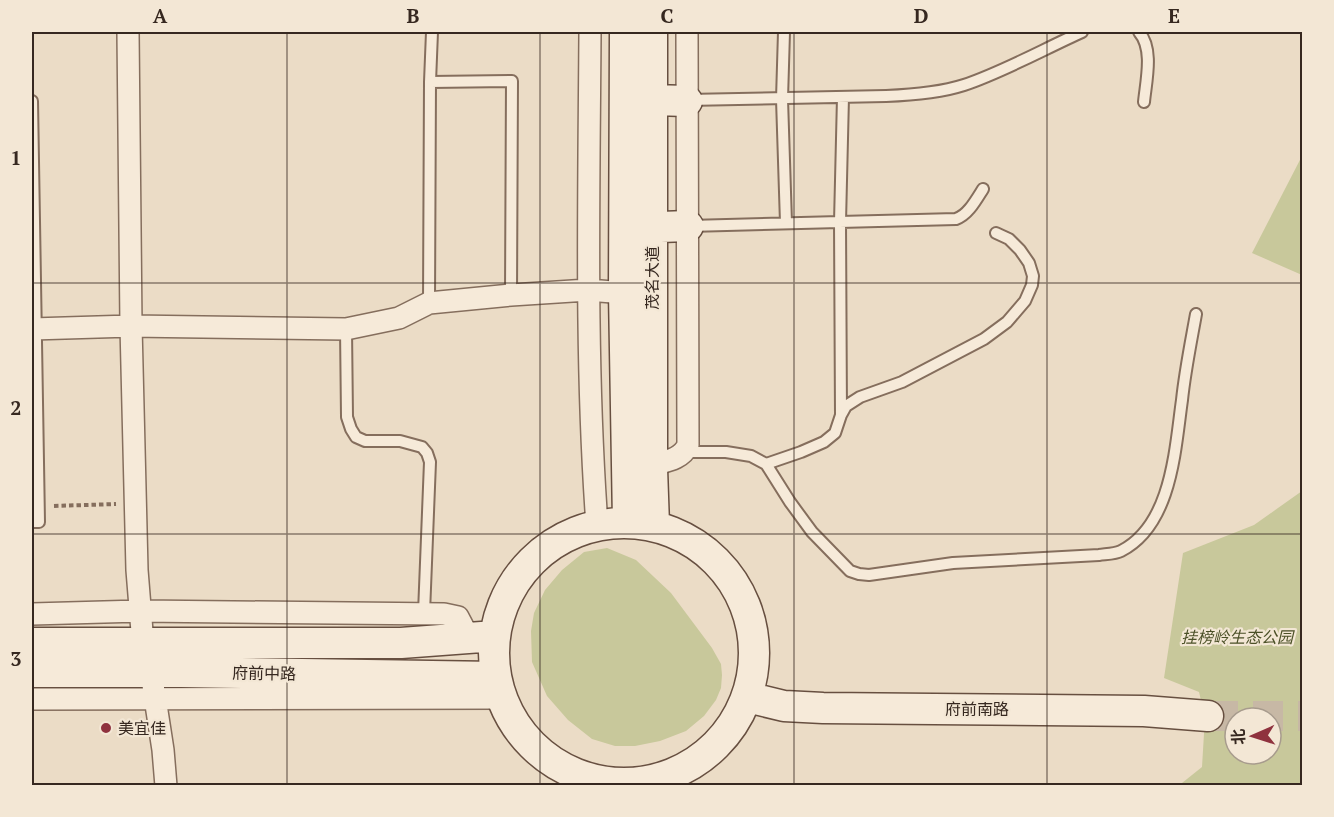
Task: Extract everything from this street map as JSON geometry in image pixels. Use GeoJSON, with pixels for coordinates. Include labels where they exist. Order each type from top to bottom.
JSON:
{"type":"FeatureCollection","features":[{"type":"Feature","properties":{"kind":"main road","name":"茂名大道"},"geometry":{"type":"LineString","coordinates":[[625,32],[638,228],[641,524]]}},
{"type":"Feature","properties":{"kind":"main road","name":"茂名大道"},"geometry":{"type":"LineString","coordinates":[[638,228],[652,100],[652,32]]}},
{"type":"Feature","properties":{"kind":"main road"},"geometry":{"type":"LineString","coordinates":[[652,100],[687,100]]}},
{"type":"Feature","properties":{"kind":"main road"},"geometry":{"type":"LineString","coordinates":[[638,228],[688,226]]}},
{"type":"Feature","properties":{"kind":"main road","name":"茂名大道"},"geometry":{"type":"LineString","coordinates":[[638,294],[652,465],[641,524]]}},
{"type":"Feature","properties":{"kind":"main road"},"geometry":{"type":"LineString","coordinates":[[641,524],[688,539],[717,561],[739,590],[752,625],[754,661],[747,697],[732,728],[709,753],[677,778],[639,783],[587,783],[553,763],[526,740],[507,710],[494,656],[482,637],[520,575],[541,552],[568,535],[597,525],[641,524]]}},
{"type":"Feature","properties":{"kind":"main road","name":"府前中路"},"geometry":{"type":"LineString","coordinates":[[32,643],[401,643],[482,637]]}},
{"type":"Feature","properties":{"kind":"main road","name":"府前中路"},"geometry":{"type":"LineString","coordinates":[[32,672],[154,686],[500,687]]}},
{"type":"Feature","properties":{"kind":"main road","name":"府前南路"},"geometry":{"type":"LineString","coordinates":[[747,697],[784,706],[823,708],[1144,711],[1208,716]]}},
{"type":"Feature","properties":{"kind":"street"},"geometry":{"type":"LineString","coordinates":[[128,32],[131,326],[137,570],[143,644],[154,686],[166,786]]}},
{"type":"Feature","properties":{"kind":"street"},"geometry":{"type":"LineString","coordinates":[[590,32],[588,290],[597,525]]}},
{"type":"Feature","properties":{"kind":"street"},"geometry":{"type":"LineString","coordinates":[[652,465],[677,458],[685,452],[688,445],[687,32]]}},
{"type":"Feature","properties":{"kind":"street"},"geometry":{"type":"LineString","coordinates":[[34,329],[131,326],[346,328],[399,318],[429,303],[588,290],[638,294]]}},
{"type":"Feature","properties":{"kind":"street"},"geometry":{"type":"LineString","coordinates":[[32,614],[140,610],[444,614],[458,617],[482,637]]}},
{"type":"Feature","properties":{"kind":"street"},"geometry":{"type":"LineString","coordinates":[[32,699],[154,686]]}},
{"type":"Feature","properties":{"kind":"lane"},"geometry":{"type":"LineString","coordinates":[[429,303],[429,82],[432,32]]}},
{"type":"Feature","properties":{"kind":"lane"},"geometry":{"type":"LineString","coordinates":[[784,32],[782,99],[786,223]]}},
{"type":"Feature","properties":{"kind":"lane"},"geometry":{"type":"LineString","coordinates":[[687,100],[912,95],[963,85],[1082,32]]}},
{"type":"Feature","properties":{"kind":"lane"},"geometry":{"type":"LineString","coordinates":[[1139,32],[1145,38],[1148,49],[1144,102]]}},
{"type":"Feature","properties":{"kind":"lane"},"geometry":{"type":"LineString","coordinates":[[429,82],[513,81],[511,295]]}},
{"type":"Feature","properties":{"kind":"lane"},"geometry":{"type":"LineString","coordinates":[[766,464],[824,442],[835,433],[840,415],[840,222],[843,97]]}},
{"type":"Feature","properties":{"kind":"lane"},"geometry":{"type":"LineString","coordinates":[[32,101],[39,522],[32,522]]}},
{"type":"Feature","properties":{"kind":"lane"},"geometry":{"type":"LineString","coordinates":[[688,226],[956,219],[967,211],[983,189]]}},
{"type":"Feature","properties":{"kind":"lane"},"geometry":{"type":"LineString","coordinates":[[840,415],[846,406],[860,397],[902,382],[984,339],[1007,322],[1025,301],[1033,276],[1029,263],[1020,250],[1009,239],[996,233]]}},
{"type":"Feature","properties":{"kind":"lane"},"geometry":{"type":"LineString","coordinates":[[685,452],[726,452],[751,456],[766,464],[812,532],[850,571],[859,574],[869,575],[953,563],[1119,552],[1132,544],[1149,526],[1163,501],[1175,452],[1185,371],[1196,314]]}},
{"type":"Feature","properties":{"kind":"lane"},"geometry":{"type":"LineString","coordinates":[[346,328],[347,417],[356,437],[365,441],[400,441],[422,447],[430,462],[424,614]]}},
{"type":"Feature","properties":{"kind":"path"},"geometry":{"type":"LineString","coordinates":[[38,507],[135,502]]}},
{"type":"Feature","properties":{"kind":"green space"},"geometry":{"type":"Polygon","coordinates":[[[1302,156],[1302,275],[1252,253],[1302,156]]]}},
{"type":"Feature","properties":{"kind":"green space","name":"挂榜岭生态公园"},"geometry":{"type":"Polygon","coordinates":[[[1302,491],[1302,785],[1182,785],[1202,767],[1205,717],[1199,692],[1164,678],[1183,553],[1254,525],[1302,491]]]}},
{"type":"Feature","properties":{"kind":"green space"},"geometry":{"type":"Polygon","coordinates":[[[607,548],[636,560],[671,593],[712,648],[721,664],[721,688],[716,700],[704,716],[686,731],[660,741],[635,746],[615,746],[592,739],[568,720],[547,696],[532,662],[531,631],[534,613],[545,590],[562,570],[584,552],[607,548]]]}},
{"type":"Feature","properties":{"kind":"tunnel"},"geometry":{"type":"LineString","coordinates":[[1208,716],[1302,716]]}},
{"type":"Feature","properties":{"kind":"place","name":"美宜佳"},"geometry":{"type":"Point","coordinates":[106,728]}}]}
